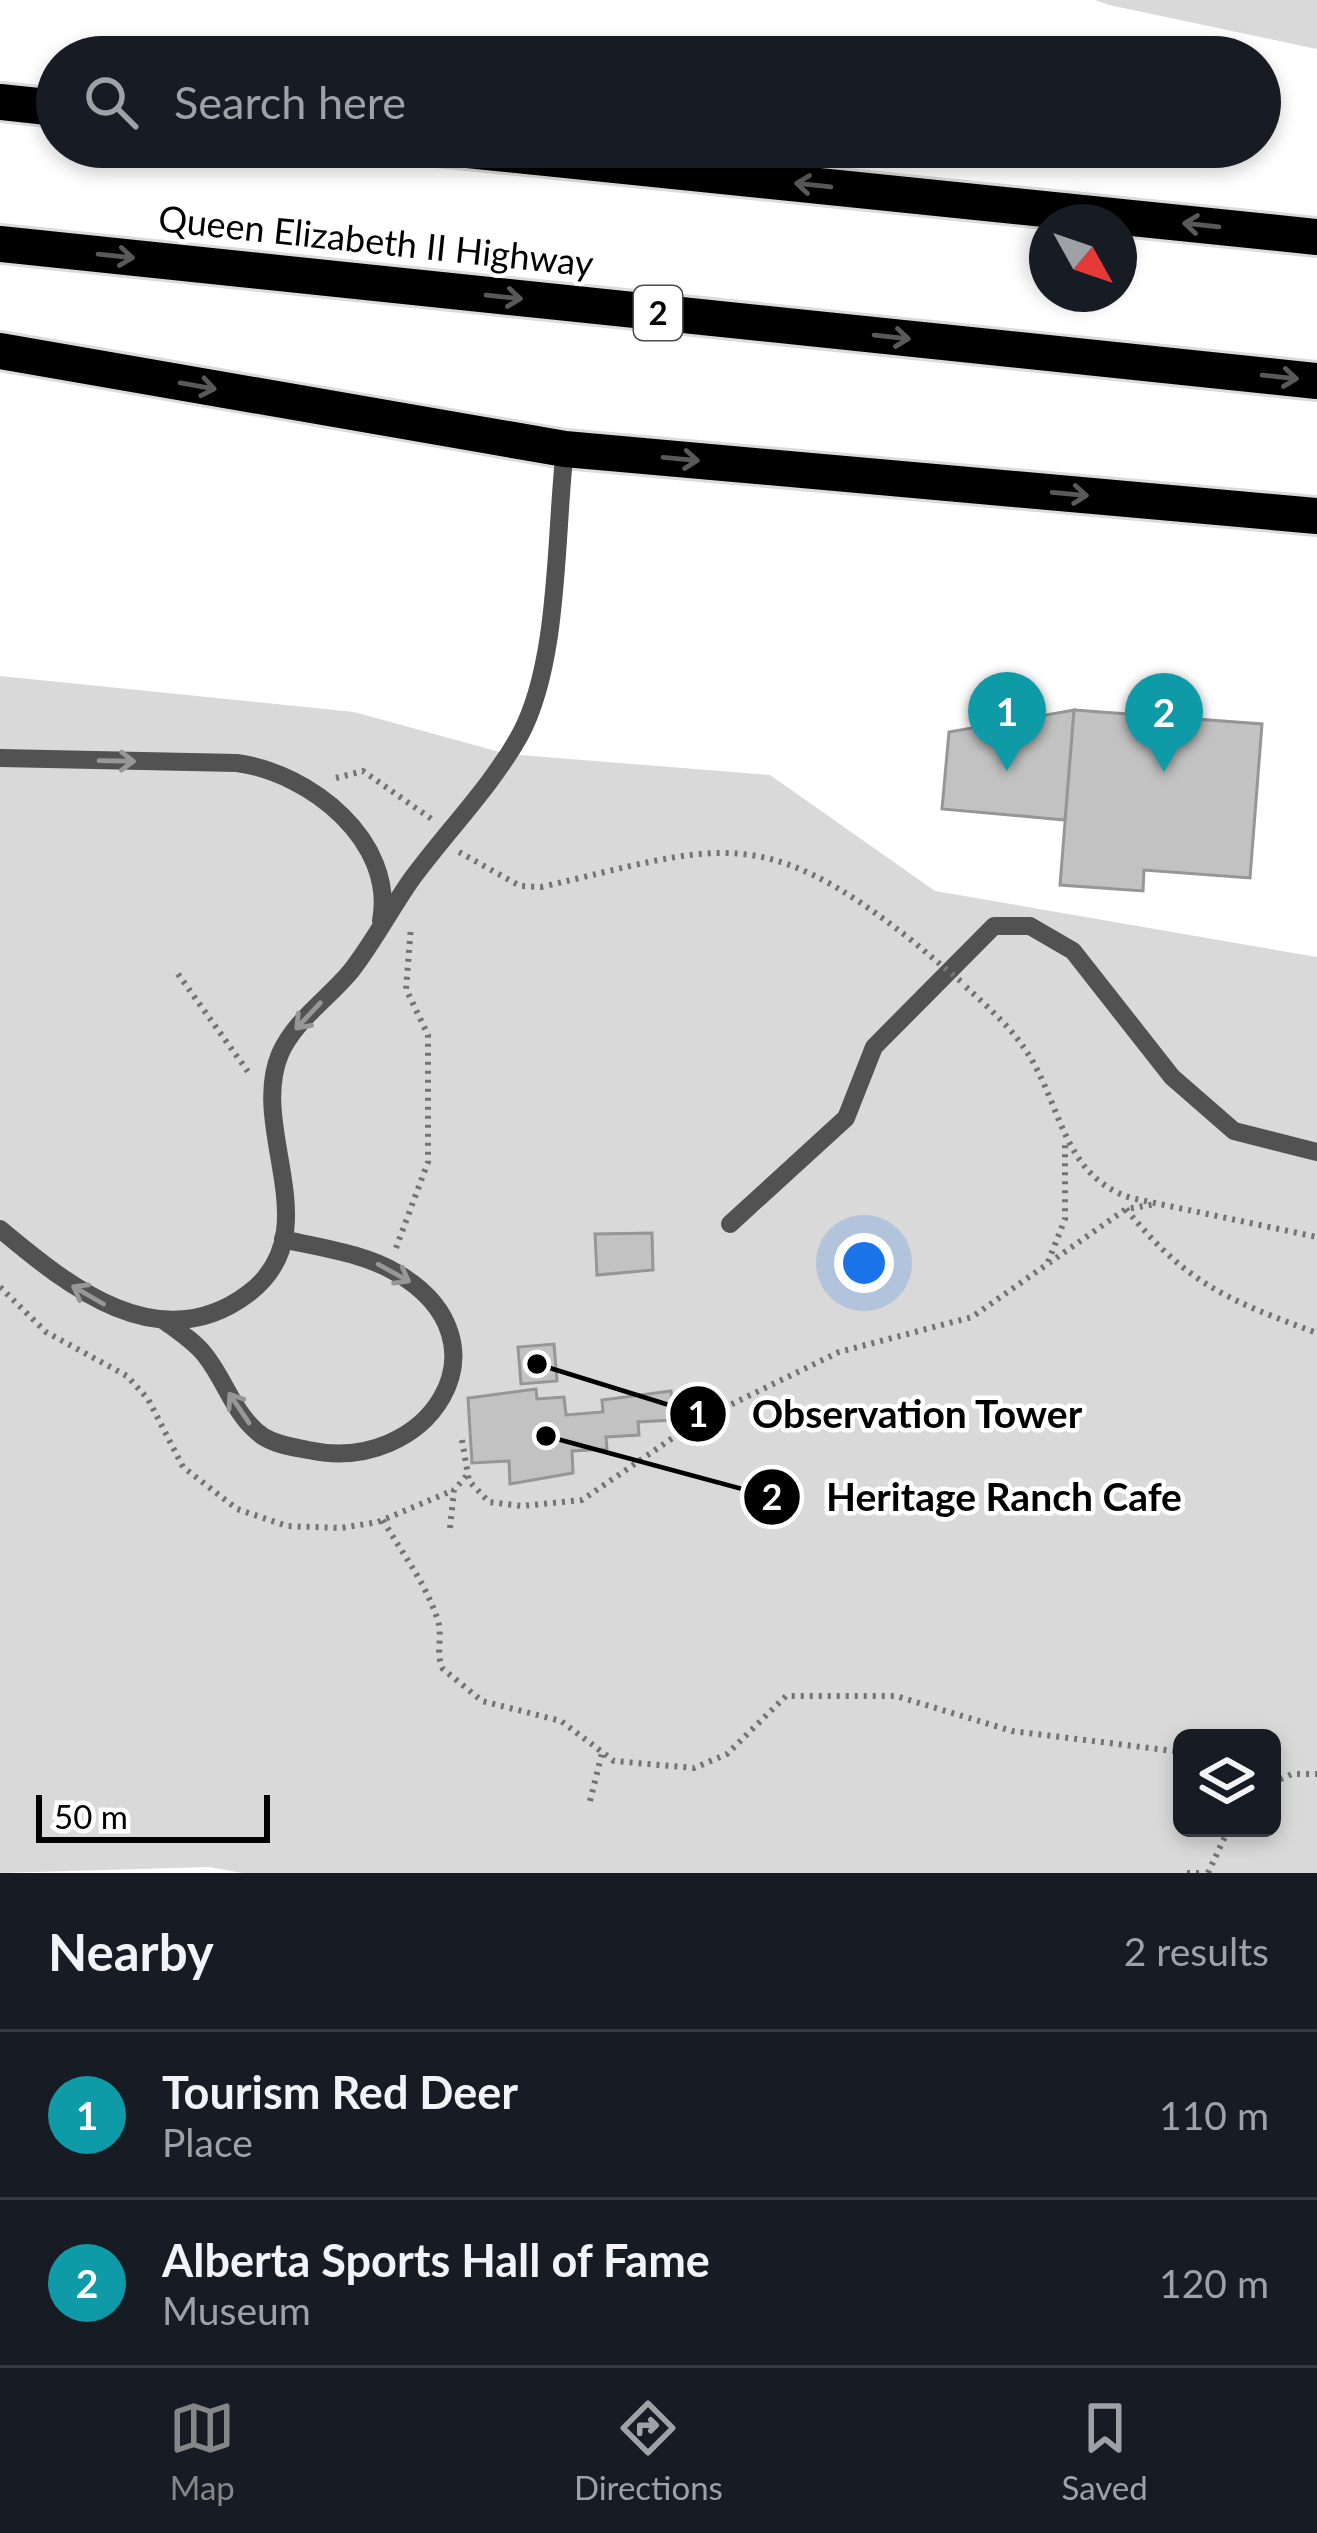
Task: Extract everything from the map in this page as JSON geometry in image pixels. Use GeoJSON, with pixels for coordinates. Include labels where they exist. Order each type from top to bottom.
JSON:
{"type":"FeatureCollection","features":[{"type":"Feature","properties":{"kind":"highway"},"geometry":{"type":"LineString","coordinates":[[0,102],[36,106]]}},
{"type":"Feature","properties":{"kind":"highway"},"geometry":{"type":"LineString","coordinates":[[643,168],[1317,237]]}},
{"type":"Feature","properties":{"kind":"highway","name":"Queen Elizabeth II Highway"},"geometry":{"type":"LineString","coordinates":[[0,244],[1317,381]]}},
{"type":"Feature","properties":{"kind":"highway"},"geometry":{"type":"LineString","coordinates":[[0,351],[565,449],[1317,516]]}},
{"type":"Feature","properties":{"kind":"lane"},"geometry":{"type":"LineString","coordinates":[[0,1229],[95,1300],[132,1316],[192,1318],[249,1293],[272,1270],[283,1238],[284,1168],[271,1103],[272,1079],[284,1046],[353,969],[412,879],[507,754],[532,705],[544,652],[565,449]]}},
{"type":"Feature","properties":{"kind":"lane"},"geometry":{"type":"LineString","coordinates":[[0,758],[237,763],[272,770],[355,829],[374,854],[382,879],[380,924]]}},
{"type":"Feature","properties":{"kind":"lane"},"geometry":{"type":"LineString","coordinates":[[730,1224],[846,1118],[874,1047],[994,926],[1030,926],[1073,951],[1172,1077],[1234,1132],[1317,1152]]}},
{"type":"Feature","properties":{"kind":"lane"},"geometry":{"type":"LineString","coordinates":[[163,1319],[203,1352],[240,1412],[262,1435],[316,1451],[366,1451],[419,1429],[442,1403],[452,1375],[451,1344],[438,1313],[413,1284],[388,1268],[283,1238]]}},
{"type":"Feature","properties":{"kind":"path"},"geometry":{"type":"LineString","coordinates":[[302,788],[363,771],[449,831],[456,850],[520,886],[542,886],[693,853],[753,853],[803,868],[844,889],[964,984],[1023,1046],[1064,1138],[1084,1168],[1109,1188],[1156,1204],[1317,1237]]}},
{"type":"Feature","properties":{"kind":"path"},"geometry":{"type":"LineString","coordinates":[[388,1268],[428,1162],[428,1029],[406,989],[412,879]]}},
{"type":"Feature","properties":{"kind":"path"},"geometry":{"type":"LineString","coordinates":[[178,974],[271,1103]]}},
{"type":"Feature","properties":{"kind":"path"},"geometry":{"type":"LineString","coordinates":[[1044,1268],[1058,1246],[1065,1219],[1064,1138]]}},
{"type":"Feature","properties":{"kind":"path"},"geometry":{"type":"LineString","coordinates":[[462,1440],[474,1489],[496,1505],[582,1500],[699,1420],[853,1346],[972,1317],[1126,1209],[1156,1204]]}},
{"type":"Feature","properties":{"kind":"path"},"geometry":{"type":"LineString","coordinates":[[1126,1209],[1161,1252],[1202,1287],[1317,1333]]}},
{"type":"Feature","properties":{"kind":"path"},"geometry":{"type":"LineString","coordinates":[[0,1287],[46,1332],[128,1376],[148,1399],[192,1478],[236,1509],[300,1528],[341,1528],[383,1520],[454,1490],[468,1474]]}},
{"type":"Feature","properties":{"kind":"path"},"geometry":{"type":"LineString","coordinates":[[450,1524],[454,1490]]}},
{"type":"Feature","properties":{"kind":"path"},"geometry":{"type":"LineString","coordinates":[[383,1520],[400,1551],[418,1568],[426,1602],[438,1621],[443,1669],[482,1701],[561,1721],[614,1761],[704,1765],[739,1745],[786,1696],[896,1696],[1012,1731],[1173,1751]]}},
{"type":"Feature","properties":{"kind":"path"},"geometry":{"type":"LineString","coordinates":[[590,1801],[602,1753]]}},
{"type":"Feature","properties":{"kind":"path"},"geometry":{"type":"LineString","coordinates":[[1281,1779],[1317,1774]]}},
{"type":"Feature","properties":{"kind":"path"},"geometry":{"type":"LineString","coordinates":[[1187,1873],[1205,1873],[1224,1837]]}},
{"type":"Feature","properties":{"kind":"shaded area"},"geometry":{"type":"Polygon","coordinates":[[[1095,0],[1317,0],[1317,49],[1281,41],[1281,36],[1256,36],[1095,0]]]}},
{"type":"Feature","properties":{"kind":"shaded area"},"geometry":{"type":"Polygon","coordinates":[[[0,676],[354,712],[507,754],[770,775],[935,891],[1317,957],[1317,1873],[242,1873],[210,1867],[0,1873],[0,676]]]}},
{"type":"Feature","properties":{"kind":"building"},"geometry":{"type":"Polygon","coordinates":[[[1074,710],[1262,724],[1250,878],[1144,870],[1143,891],[1060,885],[1074,710]]]}},
{"type":"Feature","properties":{"kind":"building"},"geometry":{"type":"Polygon","coordinates":[[[1074,710],[1065,820],[942,809],[949,732],[1074,710]]]}},
{"type":"Feature","properties":{"kind":"building"},"geometry":{"type":"Polygon","coordinates":[[[652,1233],[653,1270],[597,1275],[595,1234],[652,1233]]]}},
{"type":"Feature","properties":{"kind":"building"},"geometry":{"type":"Polygon","coordinates":[[[554,1344],[557,1381],[521,1384],[518,1347],[554,1344]]]}},
{"type":"Feature","properties":{"kind":"building"},"geometry":{"type":"Polygon","coordinates":[[[536,1389],[537,1399],[564,1397],[566,1415],[603,1412],[602,1400],[671,1391],[673,1420],[638,1422],[639,1435],[606,1437],[607,1449],[572,1451],[573,1473],[510,1484],[509,1461],[472,1463],[468,1398],[536,1389]]]}},
{"type":"Feature","properties":{"kind":"place","name":"Tourism Red Deer"},"geometry":{"type":"Point","coordinates":[1007,771]}},
{"type":"Feature","properties":{"kind":"place","name":"Alberta Sports Hall of Fame"},"geometry":{"type":"Point","coordinates":[1164,772]}},
{"type":"Feature","properties":{"kind":"place","name":"Observation Tower"},"geometry":{"type":"Point","coordinates":[537,1364]}},
{"type":"Feature","properties":{"kind":"place","name":"Heritage Ranch Cafe"},"geometry":{"type":"Point","coordinates":[546,1436]}}]}
